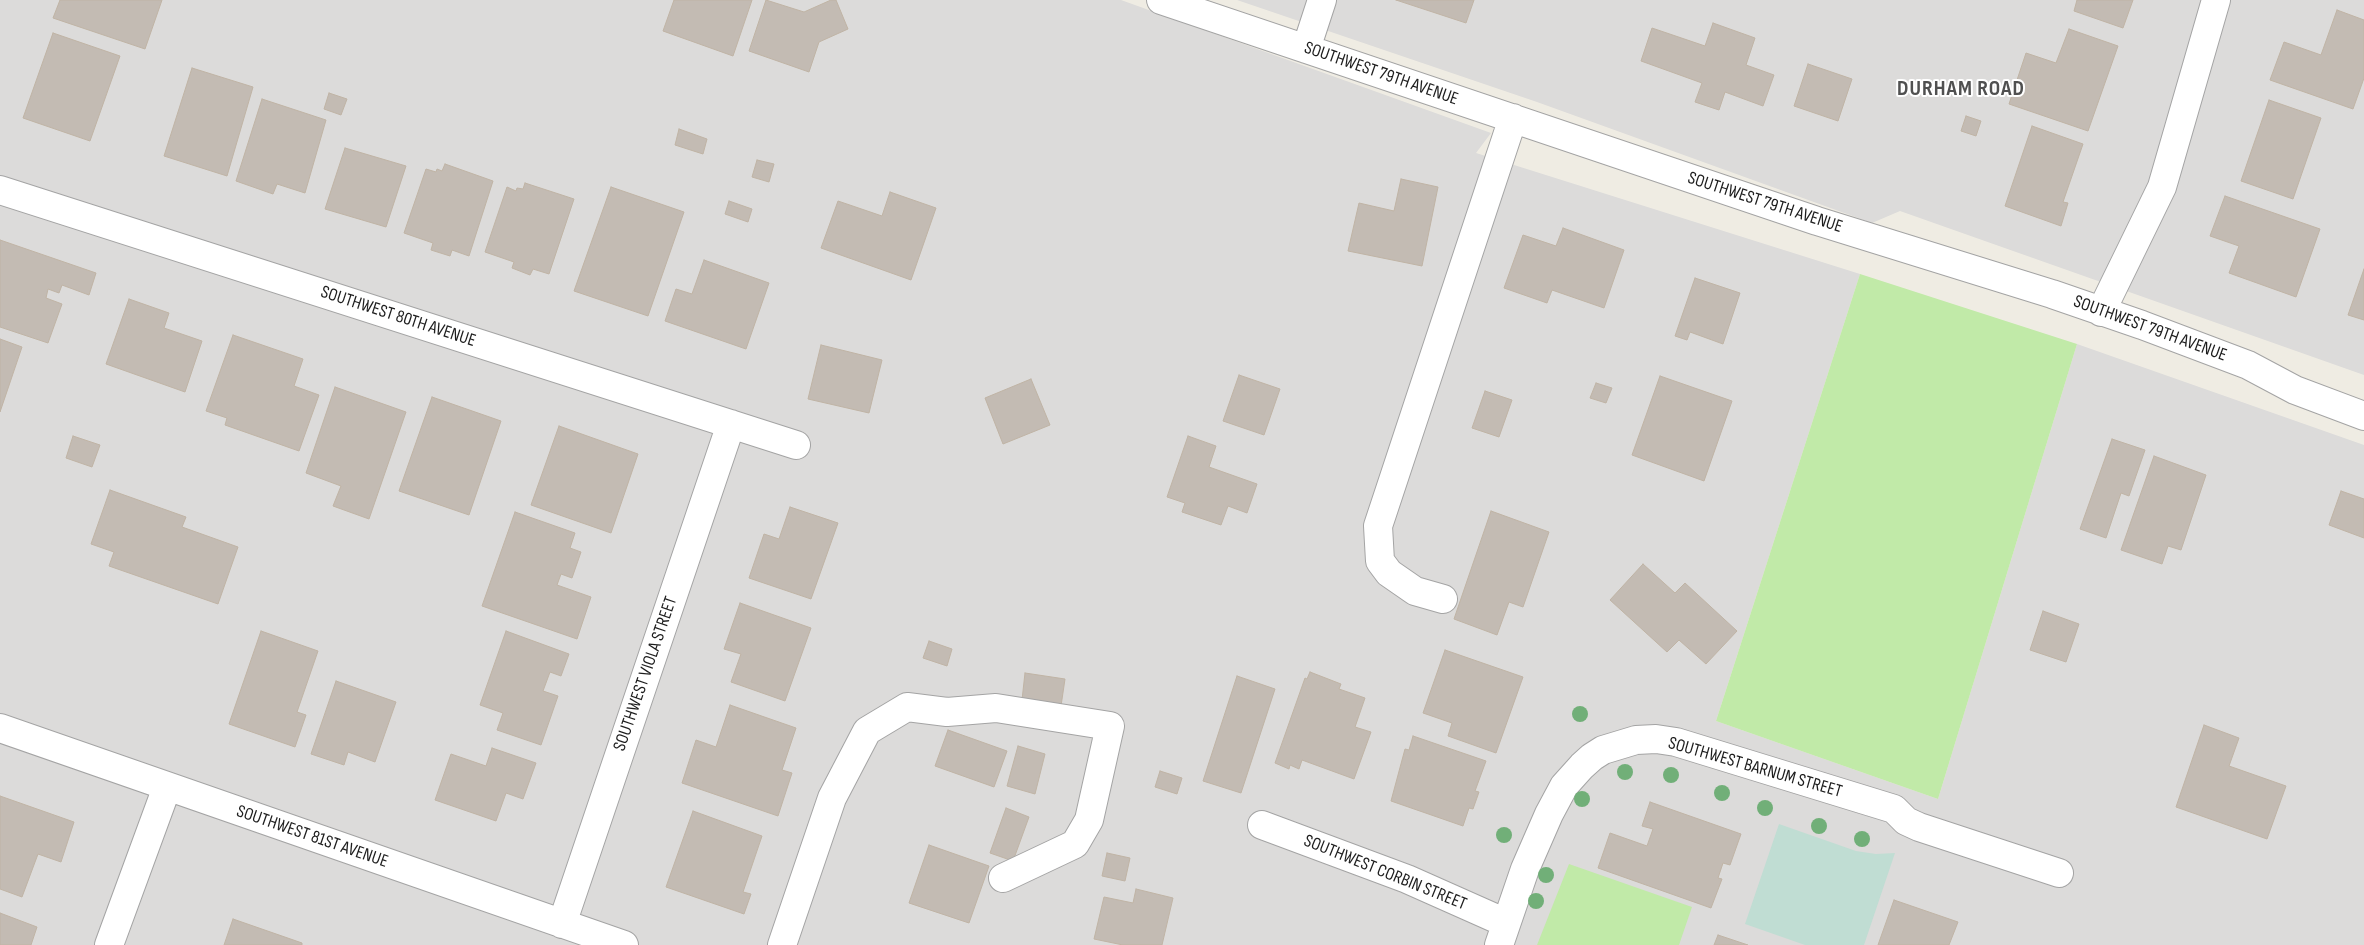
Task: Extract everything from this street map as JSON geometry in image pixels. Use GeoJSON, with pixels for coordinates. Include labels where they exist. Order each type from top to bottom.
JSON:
{"type":"FeatureCollection","features":[{"type":"Feature","properties":{"kind":"street","name":"SOUTHWEST 79TH AVENUE"},"geometry":{"type":"LineString","coordinates":[[1161,0],[1817,221],[2101,312],[2248,365],[2295,390],[2364,416]]}},
{"type":"Feature","properties":{"kind":"street"},"geometry":{"type":"LineString","coordinates":[[1306,49],[1322,0]]}},
{"type":"Feature","properties":{"kind":"street"},"geometry":{"type":"LineString","coordinates":[[2101,312],[2162,187],[2216,0]]}},
{"type":"Feature","properties":{"kind":"street"},"geometry":{"type":"LineString","coordinates":[[1443,599],[1415,591],[1389,573],[1380,561],[1378,526],[1513,118]]}},
{"type":"Feature","properties":{"kind":"street","name":"SOUTHWEST 80TH AVENUE"},"geometry":{"type":"LineString","coordinates":[[0,190],[796,445]]}},
{"type":"Feature","properties":{"kind":"street","name":"SOUTHWEST VIOLA STREET"},"geometry":{"type":"LineString","coordinates":[[562,924],[731,424]]}},
{"type":"Feature","properties":{"kind":"street"},"geometry":{"type":"LineString","coordinates":[[782,945],[832,798],[867,731],[907,707],[947,712],[996,708],[1110,726],[1088,820],[1075,844],[1003,878]]}},
{"type":"Feature","properties":{"kind":"street","name":"SOUTHWEST 81ST AVENUE"},"geometry":{"type":"LineString","coordinates":[[0,728],[624,945]]}},
{"type":"Feature","properties":{"kind":"street","name":"SOUTHWEST BARNUM STREET"},"geometry":{"type":"LineString","coordinates":[[1502,934],[1532,854],[1564,786],[1592,757],[1636,740],[1656,739],[1676,742],[1894,809],[1906,821],[1920,827],[2059,873]]}},
{"type":"Feature","properties":{"kind":"street"},"geometry":{"type":"LineString","coordinates":[[108,945],[167,786]]}},
{"type":"Feature","properties":{"kind":"street","name":"SOUTHWEST CORBIN STREET"},"geometry":{"type":"LineString","coordinates":[[1262,825],[1406,879],[1502,934]]}},
{"type":"Feature","properties":{"kind":"shaded area"},"geometry":{"type":"Polygon","coordinates":[[[0,0],[1121,0],[1491,133],[1476,153],[1860,274],[1716,721],[1938,799],[2077,344],[2364,445],[2364,945],[0,945],[0,0]]]}},
{"type":"Feature","properties":{"kind":"shaded area"},"geometry":{"type":"Polygon","coordinates":[[[1237,0],[2364,0],[2364,375],[1900,211],[1872,223],[1537,102],[1237,0]]]}},
{"type":"Feature","properties":{"kind":"shaded area"},"geometry":{"type":"Polygon","coordinates":[[[1779,824],[1856,851],[1876,854],[1895,853],[1864,945],[1805,945],[1745,924],[1779,824]]]}},
{"type":"Feature","properties":{"kind":"green space"},"geometry":{"type":"Polygon","coordinates":[[[1860,274],[2077,344],[1938,799],[1716,721],[1860,274]]]}},
{"type":"Feature","properties":{"kind":"green space"},"geometry":{"type":"Polygon","coordinates":[[[1569,864],[1692,907],[1679,945],[1537,945],[1569,864]]]}},
{"type":"Feature","properties":{"kind":"building"},"geometry":{"type":"Polygon","coordinates":[[[60,0],[162,0],[145,49],[53,18],[60,0]]]}},
{"type":"Feature","properties":{"kind":"building"},"geometry":{"type":"Polygon","coordinates":[[[674,0],[752,0],[733,56],[663,31],[674,0]]]}},
{"type":"Feature","properties":{"kind":"building"},"geometry":{"type":"Polygon","coordinates":[[[766,0],[804,12],[831,0],[836,0],[848,29],[819,42],[809,72],[749,51],[766,0]]]}},
{"type":"Feature","properties":{"kind":"building"},"geometry":{"type":"Polygon","coordinates":[[[1396,0],[1474,0],[1466,23],[1396,0]]]}},
{"type":"Feature","properties":{"kind":"building"},"geometry":{"type":"Polygon","coordinates":[[[2077,0],[2133,0],[2123,28],[2074,11],[2077,0]]]}},
{"type":"Feature","properties":{"kind":"building"},"geometry":{"type":"Polygon","coordinates":[[[2337,10],[2364,20],[2364,78],[2353,109],[2270,80],[2284,42],[2321,55],[2337,10]]]}},
{"type":"Feature","properties":{"kind":"building"},"geometry":{"type":"Polygon","coordinates":[[[1713,23],[1755,38],[1746,65],[1774,75],[1763,106],[1725,92],[1719,110],[1695,102],[1702,83],[1641,61],[1652,28],[1705,46],[1713,23]]]}},
{"type":"Feature","properties":{"kind":"building"},"geometry":{"type":"Polygon","coordinates":[[[2069,29],[2118,46],[2088,131],[2009,104],[2026,53],[2056,63],[2069,29]]]}},
{"type":"Feature","properties":{"kind":"building"},"geometry":{"type":"Polygon","coordinates":[[[53,33],[120,56],[90,141],[23,118],[53,33]]]}},
{"type":"Feature","properties":{"kind":"building"},"geometry":{"type":"Polygon","coordinates":[[[1808,64],[1852,79],[1838,121],[1794,106],[1808,64]]]}},
{"type":"Feature","properties":{"kind":"building"},"geometry":{"type":"Polygon","coordinates":[[[192,68],[253,87],[227,176],[164,156],[192,68]]]}},
{"type":"Feature","properties":{"kind":"building"},"geometry":{"type":"Polygon","coordinates":[[[329,93],[347,99],[341,115],[324,109],[329,93]]]}},
{"type":"Feature","properties":{"kind":"building"},"geometry":{"type":"Polygon","coordinates":[[[262,99],[326,120],[305,193],[277,184],[273,194],[236,181],[262,99]]]}},
{"type":"Feature","properties":{"kind":"building"},"geometry":{"type":"Polygon","coordinates":[[[2269,100],[2321,118],[2293,199],[2241,181],[2269,100]]]}},
{"type":"Feature","properties":{"kind":"building"},"geometry":{"type":"Polygon","coordinates":[[[1966,116],[1981,121],[1976,136],[1961,131],[1966,116]]]}},
{"type":"Feature","properties":{"kind":"building"},"geometry":{"type":"Polygon","coordinates":[[[2032,126],[2083,144],[2063,202],[2068,203],[2061,226],[2005,206],[2032,126]]]}},
{"type":"Feature","properties":{"kind":"building"},"geometry":{"type":"Polygon","coordinates":[[[679,129],[707,139],[703,154],[675,145],[679,129]]]}},
{"type":"Feature","properties":{"kind":"building"},"geometry":{"type":"Polygon","coordinates":[[[345,148],[406,166],[386,227],[325,209],[345,148]]]}},
{"type":"Feature","properties":{"kind":"building"},"geometry":{"type":"Polygon","coordinates":[[[757,160],[774,164],[769,182],[752,177],[757,160]]]}},
{"type":"Feature","properties":{"kind":"building"},"geometry":{"type":"Polygon","coordinates":[[[445,164],[493,181],[469,256],[452,250],[450,256],[431,250],[433,243],[404,233],[426,169],[436,172],[437,169],[442,171],[445,164]]]}},
{"type":"Feature","properties":{"kind":"building"},"geometry":{"type":"Polygon","coordinates":[[[1401,179],[1438,187],[1422,266],[1348,251],[1359,203],[1394,211],[1401,179]]]}},
{"type":"Feature","properties":{"kind":"building"},"geometry":{"type":"Polygon","coordinates":[[[525,183],[574,199],[549,274],[533,269],[530,275],[512,268],[514,262],[485,252],[507,187],[516,191],[517,188],[523,189],[525,183]]]}},
{"type":"Feature","properties":{"kind":"building"},"geometry":{"type":"Polygon","coordinates":[[[611,187],[684,212],[648,316],[574,291],[611,187]]]}},
{"type":"Feature","properties":{"kind":"building"},"geometry":{"type":"Polygon","coordinates":[[[890,192],[936,208],[911,280],[821,248],[838,201],[882,216],[890,192]]]}},
{"type":"Feature","properties":{"kind":"building"},"geometry":{"type":"Polygon","coordinates":[[[2225,196],[2320,229],[2296,297],[2229,273],[2239,246],[2210,236],[2225,196]]]}},
{"type":"Feature","properties":{"kind":"building"},"geometry":{"type":"Polygon","coordinates":[[[729,201],[752,209],[748,222],[725,214],[729,201]]]}},
{"type":"Feature","properties":{"kind":"building"},"geometry":{"type":"Polygon","coordinates":[[[1563,228],[1624,250],[1604,308],[1552,290],[1547,303],[1504,288],[1523,235],[1556,246],[1563,228]]]}},
{"type":"Feature","properties":{"kind":"building"},"geometry":{"type":"Polygon","coordinates":[[[0,240],[96,273],[89,295],[62,285],[59,293],[48,289],[46,298],[62,304],[48,343],[0,327],[0,240]]]}},
{"type":"Feature","properties":{"kind":"building"},"geometry":{"type":"Polygon","coordinates":[[[704,260],[769,283],[746,349],[665,321],[676,289],[692,294],[704,260]]]}},
{"type":"Feature","properties":{"kind":"building"},"geometry":{"type":"Polygon","coordinates":[[[2364,269],[2364,320],[2348,315],[2364,269]]]}},
{"type":"Feature","properties":{"kind":"building"},"geometry":{"type":"Polygon","coordinates":[[[1695,278],[1740,293],[1723,344],[1690,332],[1687,340],[1675,336],[1695,278]]]}},
{"type":"Feature","properties":{"kind":"building"},"geometry":{"type":"Polygon","coordinates":[[[129,299],[169,313],[164,328],[202,341],[185,392],[106,364],[129,299]]]}},
{"type":"Feature","properties":{"kind":"building"},"geometry":{"type":"Polygon","coordinates":[[[233,335],[303,359],[294,386],[319,395],[299,451],[225,425],[227,418],[206,411],[233,335]]]}},
{"type":"Feature","properties":{"kind":"building"},"geometry":{"type":"Polygon","coordinates":[[[0,339],[22,347],[0,412],[0,339]]]}},
{"type":"Feature","properties":{"kind":"building"},"geometry":{"type":"Polygon","coordinates":[[[821,345],[882,360],[869,413],[808,399],[821,345]]]}},
{"type":"Feature","properties":{"kind":"building"},"geometry":{"type":"Polygon","coordinates":[[[1239,375],[1280,389],[1264,435],[1223,421],[1239,375]]]}},
{"type":"Feature","properties":{"kind":"building"},"geometry":{"type":"Polygon","coordinates":[[[1660,376],[1732,401],[1704,481],[1632,455],[1660,376]]]}},
{"type":"Feature","properties":{"kind":"building"},"geometry":{"type":"Polygon","coordinates":[[[1031,379],[1050,425],[1003,444],[985,398],[1031,379]]]}},
{"type":"Feature","properties":{"kind":"building"},"geometry":{"type":"Polygon","coordinates":[[[1596,383],[1612,388],[1606,403],[1590,398],[1596,383]]]}},
{"type":"Feature","properties":{"kind":"building"},"geometry":{"type":"Polygon","coordinates":[[[335,387],[406,412],[369,519],[333,506],[341,486],[306,473],[335,387]]]}},
{"type":"Feature","properties":{"kind":"building"},"geometry":{"type":"Polygon","coordinates":[[[1485,391],[1512,400],[1499,437],[1472,428],[1485,391]]]}},
{"type":"Feature","properties":{"kind":"building"},"geometry":{"type":"Polygon","coordinates":[[[432,397],[501,421],[469,515],[399,491],[432,397]]]}},
{"type":"Feature","properties":{"kind":"building"},"geometry":{"type":"Polygon","coordinates":[[[559,426],[638,454],[611,533],[531,505],[559,426]]]}},
{"type":"Feature","properties":{"kind":"building"},"geometry":{"type":"Polygon","coordinates":[[[73,436],[100,445],[92,467],[66,458],[73,436]]]}},
{"type":"Feature","properties":{"kind":"building"},"geometry":{"type":"Polygon","coordinates":[[[1188,436],[1216,446],[1209,467],[1257,484],[1247,513],[1228,506],[1221,525],[1182,512],[1185,503],[1167,497],[1188,436]]]}},
{"type":"Feature","properties":{"kind":"building"},"geometry":{"type":"Polygon","coordinates":[[[2112,439],[2145,450],[2129,496],[2121,493],[2106,538],[2080,529],[2112,439]]]}},
{"type":"Feature","properties":{"kind":"building"},"geometry":{"type":"Polygon","coordinates":[[[2154,456],[2206,475],[2181,550],[2168,546],[2162,564],[2121,550],[2154,456]]]}},
{"type":"Feature","properties":{"kind":"building"},"geometry":{"type":"Polygon","coordinates":[[[110,490],[186,517],[182,527],[238,547],[218,604],[109,566],[114,552],[91,544],[110,490]]]}},
{"type":"Feature","properties":{"kind":"building"},"geometry":{"type":"Polygon","coordinates":[[[2341,491],[2364,499],[2364,538],[2329,525],[2341,491]]]}},
{"type":"Feature","properties":{"kind":"building"},"geometry":{"type":"Polygon","coordinates":[[[790,507],[838,523],[811,599],[749,578],[764,534],[779,539],[790,507]]]}},
{"type":"Feature","properties":{"kind":"building"},"geometry":{"type":"Polygon","coordinates":[[[1491,511],[1549,532],[1523,607],[1509,602],[1497,635],[1454,619],[1491,511]]]}},
{"type":"Feature","properties":{"kind":"building"},"geometry":{"type":"Polygon","coordinates":[[[515,512],[575,533],[570,548],[581,552],[572,578],[561,574],[557,585],[591,597],[577,639],[482,606],[515,512]]]}},
{"type":"Feature","properties":{"kind":"building"},"geometry":{"type":"Polygon","coordinates":[[[1643,564],[1675,593],[1685,583],[1737,631],[1706,664],[1679,640],[1667,652],[1610,600],[1643,564]]]}},
{"type":"Feature","properties":{"kind":"building"},"geometry":{"type":"Polygon","coordinates":[[[740,603],[811,628],[785,701],[731,682],[741,654],[724,649],[740,603]]]}},
{"type":"Feature","properties":{"kind":"building"},"geometry":{"type":"Polygon","coordinates":[[[2043,611],[2079,624],[2066,662],[2030,650],[2043,611]]]}},
{"type":"Feature","properties":{"kind":"building"},"geometry":{"type":"Polygon","coordinates":[[[261,631],[318,651],[297,712],[306,715],[295,747],[229,724],[261,631]]]}},
{"type":"Feature","properties":{"kind":"building"},"geometry":{"type":"Polygon","coordinates":[[[506,631],[569,654],[561,676],[550,672],[543,691],[558,696],[541,745],[497,730],[503,713],[480,705],[506,631]]]}},
{"type":"Feature","properties":{"kind":"building"},"geometry":{"type":"Polygon","coordinates":[[[929,641],[952,649],[947,666],[923,658],[929,641]]]}},
{"type":"Feature","properties":{"kind":"building"},"geometry":{"type":"Polygon","coordinates":[[[1445,650],[1523,677],[1496,753],[1448,736],[1452,723],[1423,713],[1445,650]]]}},
{"type":"Feature","properties":{"kind":"building"},"geometry":{"type":"Polygon","coordinates":[[[1310,672],[1341,684],[1339,689],[1365,698],[1355,727],[1371,732],[1354,779],[1302,760],[1299,769],[1290,765],[1289,769],[1275,763],[1305,678],[1307,679],[1310,672]]]}},
{"type":"Feature","properties":{"kind":"building"},"geometry":{"type":"Polygon","coordinates":[[[1025,673],[1065,679],[1061,706],[1022,700],[1025,673]]]}},
{"type":"Feature","properties":{"kind":"building"},"geometry":{"type":"Polygon","coordinates":[[[1237,676],[1275,689],[1241,793],[1203,781],[1237,676]]]}},
{"type":"Feature","properties":{"kind":"building"},"geometry":{"type":"Polygon","coordinates":[[[336,681],[396,702],[375,762],[348,752],[344,765],[311,754],[336,681]]]}},
{"type":"Feature","properties":{"kind":"building"},"geometry":{"type":"Polygon","coordinates":[[[730,705],[796,728],[782,770],[792,773],[778,816],[682,783],[696,740],[716,747],[730,705]]]}},
{"type":"Feature","properties":{"kind":"building"},"geometry":{"type":"Polygon","coordinates":[[[2204,725],[2239,738],[2229,766],[2286,786],[2267,839],[2176,807],[2204,725]]]}},
{"type":"Feature","properties":{"kind":"building"},"geometry":{"type":"Polygon","coordinates":[[[948,730],[1007,751],[994,787],[935,766],[948,730]]]}},
{"type":"Feature","properties":{"kind":"building"},"geometry":{"type":"Polygon","coordinates":[[[1413,736],[1486,761],[1475,791],[1479,792],[1473,809],[1469,808],[1463,826],[1391,801],[1405,749],[1409,750],[1413,736]]]}},
{"type":"Feature","properties":{"kind":"building"},"geometry":{"type":"Polygon","coordinates":[[[1018,746],[1045,754],[1035,794],[1007,786],[1018,746]]]}},
{"type":"Feature","properties":{"kind":"building"},"geometry":{"type":"Polygon","coordinates":[[[492,748],[536,763],[523,799],[506,793],[496,821],[435,800],[451,754],[486,766],[492,748]]]}},
{"type":"Feature","properties":{"kind":"building"},"geometry":{"type":"Polygon","coordinates":[[[1160,771],[1182,778],[1177,794],[1155,787],[1160,771]]]}},
{"type":"Feature","properties":{"kind":"building"},"geometry":{"type":"Polygon","coordinates":[[[0,796],[74,822],[61,862],[38,854],[22,897],[0,889],[0,796]]]}},
{"type":"Feature","properties":{"kind":"building"},"geometry":{"type":"Polygon","coordinates":[[[1650,802],[1741,834],[1730,865],[1723,863],[1718,878],[1722,879],[1711,908],[1598,868],[1610,833],[1647,846],[1653,829],[1642,826],[1650,802]]]}},
{"type":"Feature","properties":{"kind":"building"},"geometry":{"type":"Polygon","coordinates":[[[1006,808],[1029,817],[1013,861],[990,853],[1006,808]]]}},
{"type":"Feature","properties":{"kind":"building"},"geometry":{"type":"Polygon","coordinates":[[[693,811],[762,836],[743,892],[751,894],[744,914],[666,887],[693,811]]]}},
{"type":"Feature","properties":{"kind":"building"},"geometry":{"type":"Polygon","coordinates":[[[929,845],[989,866],[969,923],[909,903],[929,845]]]}},
{"type":"Feature","properties":{"kind":"building"},"geometry":{"type":"Polygon","coordinates":[[[1107,853],[1130,858],[1125,881],[1102,876],[1107,853]]]}},
{"type":"Feature","properties":{"kind":"building"},"geometry":{"type":"Polygon","coordinates":[[[1136,889],[1173,898],[1162,945],[1123,945],[1094,939],[1104,897],[1133,903],[1136,889]]]}},
{"type":"Feature","properties":{"kind":"building"},"geometry":{"type":"Polygon","coordinates":[[[1894,900],[1958,922],[1949,945],[1878,945],[1894,900]]]}},
{"type":"Feature","properties":{"kind":"building"},"geometry":{"type":"Polygon","coordinates":[[[0,913],[37,927],[31,945],[0,945],[0,913]]]}},
{"type":"Feature","properties":{"kind":"building"},"geometry":{"type":"Polygon","coordinates":[[[233,919],[302,943],[302,945],[224,945],[233,919]]]}},
{"type":"Feature","properties":{"kind":"building"},"geometry":{"type":"Polygon","coordinates":[[[1718,935],[1748,945],[1714,945],[1718,935]]]}},
{"type":"Feature","properties":{"kind":"district","name":"DURHAM ROAD"},"geometry":{"type":"Point","coordinates":[1961,89]}}]}
